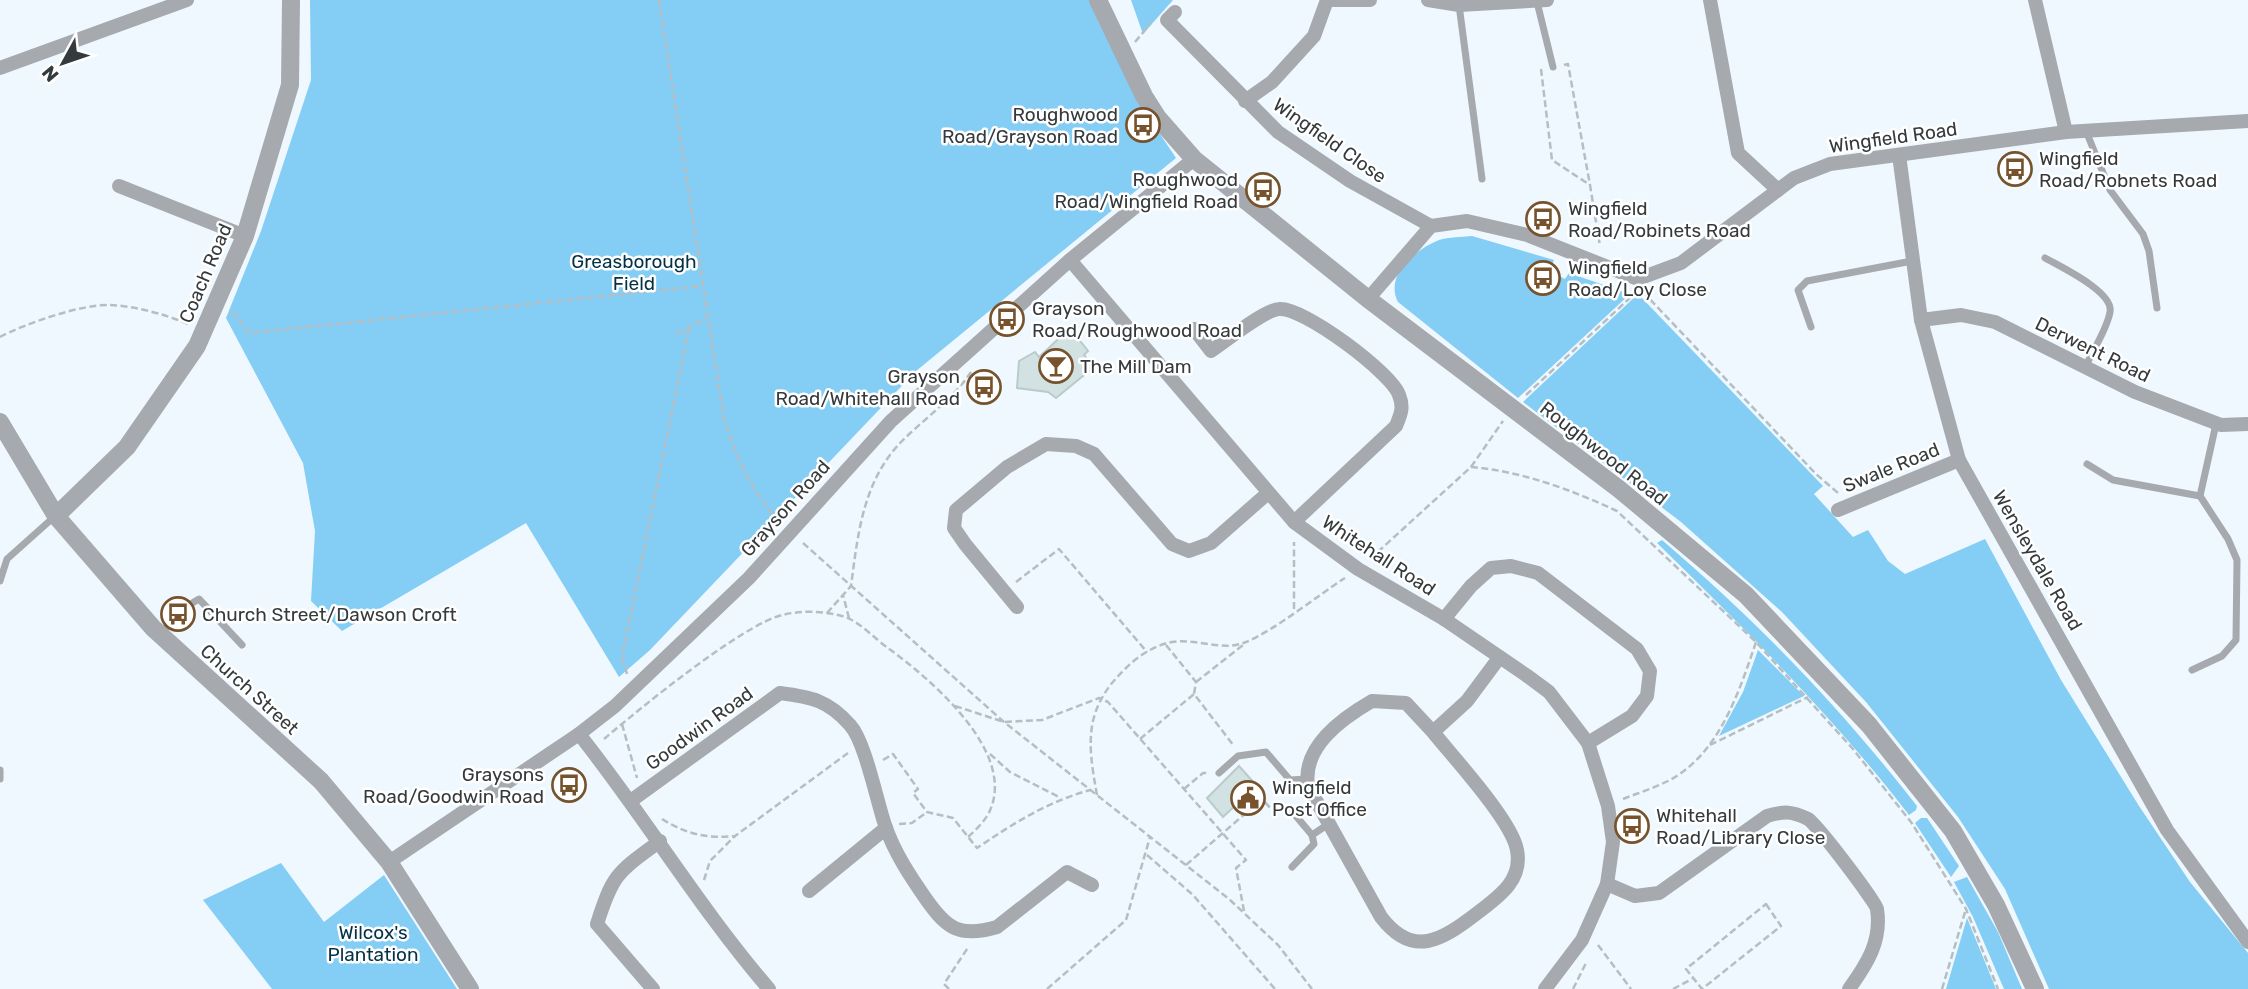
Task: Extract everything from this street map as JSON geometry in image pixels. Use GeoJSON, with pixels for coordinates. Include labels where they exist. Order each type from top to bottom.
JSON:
{"type":"FeatureCollection","features":[{"type":"Feature","properties":{"kind":"street"},"geometry":{"type":"LineString","coordinates":[[0,68],[163,5],[187,0]]}},
{"type":"Feature","properties":{"kind":"street","name":"Coach Road"},"geometry":{"type":"LineString","coordinates":[[55,516],[127,447],[197,346],[245,236],[290,85],[291,0]]}},
{"type":"Feature","properties":{"kind":"street","name":"Roughwood Road"},"geometry":{"type":"LineString","coordinates":[[1098,0],[1120,49],[1158,118],[1194,159],[1368,299],[1619,489],[1746,595],[1869,725],[1952,831],[1996,905],[2035,989]]}},
{"type":"Feature","properties":{"kind":"street"},"geometry":{"type":"LineString","coordinates":[[1245,101],[1272,82],[1314,36],[1328,0],[1370,0]]}},
{"type":"Feature","properties":{"kind":"street"},"geometry":{"type":"LineString","coordinates":[[1428,0],[1459,5],[1542,1]]}},
{"type":"Feature","properties":{"kind":"street"},"geometry":{"type":"LineString","coordinates":[[1710,0],[1738,153],[1778,190]]}},
{"type":"Feature","properties":{"kind":"street"},"geometry":{"type":"LineString","coordinates":[[2035,0],[2066,132]]}},
{"type":"Feature","properties":{"kind":"street","name":"Wingfield Close"},"geometry":{"type":"LineString","coordinates":[[1175,12],[1167,20],[1278,132],[1350,181],[1431,226]]}},
{"type":"Feature","properties":{"kind":"street","name":"Wingfield Road"},"geometry":{"type":"LineString","coordinates":[[1431,226],[1466,221],[1527,234],[1638,279],[1681,263],[1794,178],[1830,164],[2066,132],[2248,121]]}},
{"type":"Feature","properties":{"kind":"street","name":"Wensleydale Road"},"geometry":{"type":"LineString","coordinates":[[1899,155],[1921,320],[1959,460],[2167,830],[2248,942]]}},
{"type":"Feature","properties":{"kind":"street","name":"Grayson Road"},"geometry":{"type":"LineString","coordinates":[[389,862],[579,734],[632,691],[749,578],[891,421],[1070,260],[1194,159]]}},
{"type":"Feature","properties":{"kind":"street"},"geometry":{"type":"LineString","coordinates":[[119,186],[245,236]]}},
{"type":"Feature","properties":{"kind":"street"},"geometry":{"type":"LineString","coordinates":[[1368,299],[1431,226]]}},
{"type":"Feature","properties":{"kind":"street","name":"Whitehall Road"},"geometry":{"type":"LineString","coordinates":[[1070,260],[1294,522],[1358,569],[1444,619],[1549,692],[1588,743],[1608,806],[1613,842],[1607,884],[1582,940],[1545,989]]}},
{"type":"Feature","properties":{"kind":"street","name":"Whitehall Road"},"geometry":{"type":"LineString","coordinates":[[1194,329],[1211,351],[1276,309],[1290,309],[1318,325],[1386,377],[1399,392],[1403,410],[1396,426],[1294,522]]}},
{"type":"Feature","properties":{"kind":"street","name":"Derwent Road"},"geometry":{"type":"LineString","coordinates":[[1921,320],[1961,315],[1995,322],[2135,392],[2216,423],[2248,424]]}},
{"type":"Feature","properties":{"kind":"street","name":"Church Street"},"geometry":{"type":"LineString","coordinates":[[0,422],[55,516],[160,635],[321,781],[389,862],[470,989]]}},
{"type":"Feature","properties":{"kind":"street"},"geometry":{"type":"LineString","coordinates":[[1017,607],[954,527],[956,510],[1007,467],[1046,444],[1076,446],[1094,454],[1172,544],[1189,551],[1210,543],[1268,493]]}},
{"type":"Feature","properties":{"kind":"street","name":"Swale Road"},"geometry":{"type":"LineString","coordinates":[[1838,510],[1959,460]]}},
{"type":"Feature","properties":{"kind":"street","name":"Whitehall Road"},"geometry":{"type":"LineString","coordinates":[[1444,619],[1490,568],[1511,566],[1538,573],[1637,649],[1650,671],[1647,696],[1632,716],[1588,743]]}},
{"type":"Feature","properties":{"kind":"street"},"geometry":{"type":"LineString","coordinates":[[1433,732],[1467,701],[1499,658]]}},
{"type":"Feature","properties":{"kind":"street","name":"Goodwin Road"},"geometry":{"type":"LineString","coordinates":[[637,797],[780,693],[819,699],[852,726],[869,769],[886,828],[906,872],[941,920],[963,933],[979,932]]}},
{"type":"Feature","properties":{"kind":"street"},"geometry":{"type":"LineString","coordinates":[[1372,701],[1406,703],[1433,732],[1514,836],[1518,866],[1504,892],[1445,938],[1422,942],[1407,939],[1391,930],[1381,917],[1327,825],[1307,779],[1308,766],[1319,743],[1372,701]]}},
{"type":"Feature","properties":{"kind":"street"},"geometry":{"type":"LineString","coordinates":[[579,734],[637,797],[660,841],[735,950],[769,989]]}},
{"type":"Feature","properties":{"kind":"street"},"geometry":{"type":"LineString","coordinates":[[1607,884],[1635,896],[1659,893],[1767,816],[1787,810],[1812,820],[1877,906],[1877,938],[1868,963],[1849,989]]}},
{"type":"Feature","properties":{"kind":"street"},"geometry":{"type":"LineString","coordinates":[[809,891],[886,828]]}},
{"type":"Feature","properties":{"kind":"street"},"geometry":{"type":"LineString","coordinates":[[653,989],[597,924],[610,883],[627,864],[660,841]]}},
{"type":"Feature","properties":{"kind":"street"},"geometry":{"type":"LineString","coordinates":[[979,932],[996,927],[1067,872],[1091,885]]}},
{"type":"Feature","properties":{"kind":"lane"},"geometry":{"type":"LineString","coordinates":[[1542,1],[1553,67]]}},
{"type":"Feature","properties":{"kind":"lane"},"geometry":{"type":"LineString","coordinates":[[1459,5],[1482,179]]}},
{"type":"Feature","properties":{"kind":"lane"},"geometry":{"type":"LineString","coordinates":[[2086,131],[2110,190],[2143,234],[2149,251],[2157,308]]}},
{"type":"Feature","properties":{"kind":"lane"},"geometry":{"type":"LineString","coordinates":[[2045,258],[2101,292],[2109,301],[2110,312],[2085,368]]}},
{"type":"Feature","properties":{"kind":"lane"},"geometry":{"type":"LineString","coordinates":[[1811,327],[1798,290],[1807,281],[1913,261]]}},
{"type":"Feature","properties":{"kind":"lane"},"geometry":{"type":"LineString","coordinates":[[2192,670],[2222,656],[2236,640],[2237,559],[2228,539],[2200,496],[2216,423]]}},
{"type":"Feature","properties":{"kind":"lane"},"geometry":{"type":"LineString","coordinates":[[2087,464],[2113,480],[2200,496]]}},
{"type":"Feature","properties":{"kind":"lane"},"geometry":{"type":"LineString","coordinates":[[0,581],[7,559],[55,516]]}},
{"type":"Feature","properties":{"kind":"lane"},"geometry":{"type":"LineString","coordinates":[[160,635],[184,608],[199,599],[242,645]]}},
{"type":"Feature","properties":{"kind":"lane"},"geometry":{"type":"LineString","coordinates":[[1219,773],[1238,755],[1266,752],[1290,780],[1307,779]]}},
{"type":"Feature","properties":{"kind":"lane"},"geometry":{"type":"LineString","coordinates":[[0,769],[0,779]]}},
{"type":"Feature","properties":{"kind":"lane"},"geometry":{"type":"LineString","coordinates":[[1288,806],[1312,835],[1314,844],[1292,867]]}},
{"type":"Feature","properties":{"kind":"lane"},"geometry":{"type":"LineString","coordinates":[[1312,835],[1327,825]]}},
{"type":"Feature","properties":{"kind":"path"},"geometry":{"type":"LineString","coordinates":[[659,0],[706,317],[724,419],[740,467],[765,506],[1004,722],[1186,864],[1245,914],[1278,945],[1311,989]]}},
{"type":"Feature","properties":{"kind":"path"},"geometry":{"type":"LineString","coordinates":[[1120,49],[1140,40],[1153,19]]}},
{"type":"Feature","properties":{"kind":"path"},"geometry":{"type":"LineString","coordinates":[[1590,185],[1552,160],[1539,70],[1568,64],[1590,185],[1603,267]]}},
{"type":"Feature","properties":{"kind":"path"},"geometry":{"type":"LineString","coordinates":[[0,337],[52,317],[107,305],[207,322],[235,314],[249,333],[702,286]]}},
{"type":"Feature","properties":{"kind":"path"},"geometry":{"type":"LineString","coordinates":[[1140,739],[1194,694],[1196,682],[1245,643],[1358,569],[1471,467],[1513,407],[1640,288],[1835,493],[1845,493]]}},
{"type":"Feature","properties":{"kind":"path"},"geometry":{"type":"LineString","coordinates":[[677,334],[706,317]]}},
{"type":"Feature","properties":{"kind":"path"},"geometry":{"type":"LineString","coordinates":[[632,691],[622,657],[689,328]]}},
{"type":"Feature","properties":{"kind":"path"},"geometry":{"type":"LineString","coordinates":[[827,613],[851,586],[861,513],[875,479],[900,444],[972,369]]}},
{"type":"Feature","properties":{"kind":"path"},"geometry":{"type":"LineString","coordinates":[[1471,467],[1500,469],[1590,499],[1617,512],[1756,642],[1808,697],[1911,821],[1966,909],[1998,989]]}},
{"type":"Feature","properties":{"kind":"path"},"geometry":{"type":"LineString","coordinates":[[1294,522],[1294,611]]}},
{"type":"Feature","properties":{"kind":"path"},"geometry":{"type":"LineString","coordinates":[[1004,591],[1059,549],[1147,652]]}},
{"type":"Feature","properties":{"kind":"path"},"geometry":{"type":"LineString","coordinates":[[843,595],[849,618]]}},
{"type":"Feature","properties":{"kind":"path"},"geometry":{"type":"LineString","coordinates":[[1097,795],[1090,743],[1100,698],[1114,680],[1147,652],[1173,642],[1221,646],[1245,643]]}},
{"type":"Feature","properties":{"kind":"path"},"geometry":{"type":"LineString","coordinates":[[1709,746],[1742,684],[1756,642]]}},
{"type":"Feature","properties":{"kind":"path"},"geometry":{"type":"LineString","coordinates":[[1166,645],[1196,682]]}},
{"type":"Feature","properties":{"kind":"path"},"geometry":{"type":"LineString","coordinates":[[1194,694],[1230,738],[1238,755]]}},
{"type":"Feature","properties":{"kind":"path"},"geometry":{"type":"LineString","coordinates":[[1608,806],[1671,780],[1709,746],[1808,697]]}},
{"type":"Feature","properties":{"kind":"path"},"geometry":{"type":"LineString","coordinates":[[952,705],[1004,722],[1042,720],[1100,698],[1108,702],[1246,860],[1236,868],[1245,914]]}},
{"type":"Feature","properties":{"kind":"path"},"geometry":{"type":"LineString","coordinates":[[622,724],[637,797]]}},
{"type":"Feature","properties":{"kind":"path"},"geometry":{"type":"LineString","coordinates":[[701,900],[710,861],[735,836],[859,745]]}},
{"type":"Feature","properties":{"kind":"path"},"geometry":{"type":"LineString","coordinates":[[988,753],[1010,772],[1061,798]]}},
{"type":"Feature","properties":{"kind":"path"},"geometry":{"type":"LineString","coordinates":[[869,769],[893,754],[918,789],[913,793],[926,812],[953,818],[977,848],[1029,812],[1061,798],[1090,790]]}},
{"type":"Feature","properties":{"kind":"path"},"geometry":{"type":"LineString","coordinates":[[1184,789],[1203,772],[1219,773]]}},
{"type":"Feature","properties":{"kind":"path"},"geometry":{"type":"LineString","coordinates":[[1186,864],[1262,799],[1275,813],[1288,806]]}},
{"type":"Feature","properties":{"kind":"path"},"geometry":{"type":"LineString","coordinates":[[886,828],[904,822],[912,823],[926,812]]}},
{"type":"Feature","properties":{"kind":"path"},"geometry":{"type":"LineString","coordinates":[[659,818],[685,833],[717,838],[735,836]]}},
{"type":"Feature","properties":{"kind":"path"},"geometry":{"type":"LineString","coordinates":[[1047,989],[1126,920],[1150,837]]}},
{"type":"Feature","properties":{"kind":"path"},"geometry":{"type":"LineString","coordinates":[[1146,854],[1193,895],[1275,989]]}},
{"type":"Feature","properties":{"kind":"path"},"geometry":{"type":"LineString","coordinates":[[1766,904],[1781,926],[1702,989],[1693,979],[1686,969],[1766,904]]}},
{"type":"Feature","properties":{"kind":"path"},"geometry":{"type":"LineString","coordinates":[[1942,989],[1966,909]]}},
{"type":"Feature","properties":{"kind":"path"},"geometry":{"type":"LineString","coordinates":[[949,989],[944,984],[979,932]]}},
{"type":"Feature","properties":{"kind":"path"},"geometry":{"type":"LineString","coordinates":[[1573,989],[1596,943],[1631,989]]}},
{"type":"Feature","properties":{"kind":"path"},"geometry":{"type":"LineString","coordinates":[[1673,989],[1693,979]]}},
{"type":"Feature","properties":{"kind":"green space","name":"Greasborough Field"},"geometry":{"type":"Polygon","coordinates":[[[310,0],[1091,0],[1134,95],[1176,158],[916,371],[650,650],[619,677],[526,523],[342,631],[311,601],[315,531],[303,463],[226,318],[261,231],[311,80],[310,0]]]}},
{"type":"Feature","properties":{"kind":"green space"},"geometry":{"type":"Polygon","coordinates":[[[1131,0],[1173,0],[1143,34],[1131,0]]]}},
{"type":"Feature","properties":{"kind":"green space"},"geometry":{"type":"Polygon","coordinates":[[[1472,236],[1554,260],[1551,267],[1557,269],[1555,274],[1565,279],[1569,273],[1630,294],[1518,398],[1398,302],[1395,292],[1399,273],[1412,256],[1439,240],[1472,236]]]}},
{"type":"Feature","properties":{"kind":"green space"},"geometry":{"type":"Polygon","coordinates":[[[1638,294],[1823,486],[1814,494],[1853,537],[1868,530],[1888,561],[1905,574],[1985,539],[2061,680],[2139,806],[2190,882],[2248,953],[2248,989],[2049,989],[2005,889],[1958,817],[1866,702],[1782,612],[1681,522],[1523,402],[1638,294]]]}},
{"type":"Feature","properties":{"kind":"green space"},"geometry":{"type":"Polygon","coordinates":[[[1662,540],[1796,666],[1888,769],[1917,806],[1916,810],[1909,815],[1819,708],[1657,543],[1662,540]]]}},
{"type":"Feature","properties":{"kind":"green space"},"geometry":{"type":"Polygon","coordinates":[[[1758,650],[1804,696],[1719,736],[1743,692],[1758,650]]]}},
{"type":"Feature","properties":{"kind":"green space"},"geometry":{"type":"Polygon","coordinates":[[[1921,818],[1927,818],[1959,866],[1951,877],[1915,823],[1921,818]]]}},
{"type":"Feature","properties":{"kind":"green space","name":"Wilcox's Plantation"},"geometry":{"type":"Polygon","coordinates":[[[281,863],[324,922],[384,875],[457,989],[272,989],[203,900],[281,863]]]}},
{"type":"Feature","properties":{"kind":"green space"},"geometry":{"type":"Polygon","coordinates":[[[1967,877],[1998,932],[2022,989],[2004,989],[1973,917],[1954,882],[1967,877]]]}},
{"type":"Feature","properties":{"kind":"green space"},"geometry":{"type":"Polygon","coordinates":[[[1967,918],[1996,989],[1946,989],[1967,918]]]}},
{"type":"Feature","properties":{"kind":"building"},"geometry":{"type":"Polygon","coordinates":[[[1070,328],[1088,351],[1084,355],[1094,367],[1056,398],[1048,392],[1017,388],[1019,361],[1035,352],[1039,357],[1070,328]]]}},
{"type":"Feature","properties":{"kind":"building"},"geometry":{"type":"Polygon","coordinates":[[[1239,766],[1263,793],[1245,809],[1239,802],[1223,817],[1207,798],[1239,766]]]}},
{"type":"Feature","properties":{"kind":"place","name":"Roughwood Road/Grayson Road"},"geometry":{"type":"Point","coordinates":[1143,125]}},
{"type":"Feature","properties":{"kind":"place","name":"Wingfield Road/Robnets Road"},"geometry":{"type":"Point","coordinates":[2015,169]}},
{"type":"Feature","properties":{"kind":"place","name":"Roughwood Road/Wingfield Road"},"geometry":{"type":"Point","coordinates":[1263,190]}},
{"type":"Feature","properties":{"kind":"place","name":"Wingfield Road/Robinets Road"},"geometry":{"type":"Point","coordinates":[1543,219]}},
{"type":"Feature","properties":{"kind":"place","name":"Wingfield Road/Loy Close"},"geometry":{"type":"Point","coordinates":[1543,278]}},
{"type":"Feature","properties":{"kind":"place","name":"Grayson Road/Roughwood Road"},"geometry":{"type":"Point","coordinates":[1007,319]}},
{"type":"Feature","properties":{"kind":"place","name":"The Mill Dam"},"geometry":{"type":"Point","coordinates":[1056,366]}},
{"type":"Feature","properties":{"kind":"place","name":"Grayson Road/Whitehall Road"},"geometry":{"type":"Point","coordinates":[984,387]}},
{"type":"Feature","properties":{"kind":"place","name":"Church Street/Dawson Croft"},"geometry":{"type":"Point","coordinates":[178,614]}},
{"type":"Feature","properties":{"kind":"place","name":"Graysons Road/Goodwin Road"},"geometry":{"type":"Point","coordinates":[569,785]}},
{"type":"Feature","properties":{"kind":"place","name":"Wingfield Post Office"},"geometry":{"type":"Point","coordinates":[1248,798]}},
{"type":"Feature","properties":{"kind":"place","name":"Whitehall Road/Library Close"},"geometry":{"type":"Point","coordinates":[1632,826]}}]}
